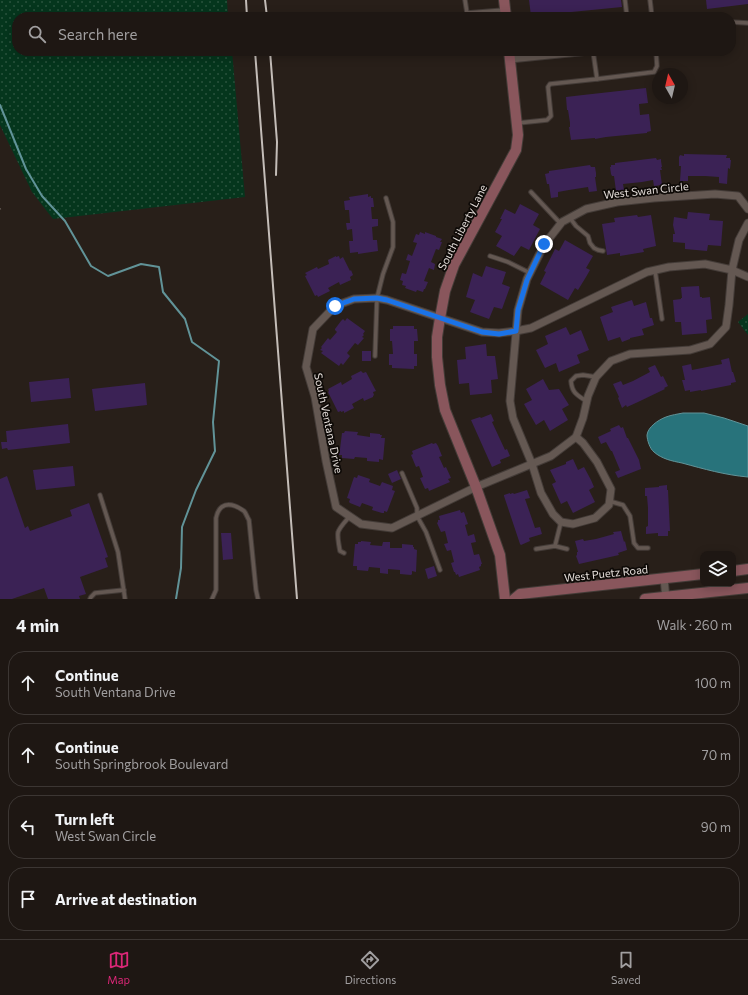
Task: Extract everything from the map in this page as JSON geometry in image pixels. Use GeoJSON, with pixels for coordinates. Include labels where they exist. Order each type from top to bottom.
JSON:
{"type":"FeatureCollection","features":[{"type":"Feature","properties":{"kind":"street","name":"South Liberty Lane"},"geometry":{"type":"LineString","coordinates":[[505,599],[500,555],[476,487],[445,410],[440,386],[437,338],[445,292],[454,265],[516,150],[518,135],[510,56]]}},
{"type":"Feature","properties":{"kind":"street","name":"West Swan Circle"},"geometry":{"type":"LineString","coordinates":[[532,464],[513,418],[510,401],[518,310],[527,280],[544,244],[562,222],[586,209],[617,202],[715,194],[738,196],[748,209]]}},
{"type":"Feature","properties":{"kind":"street"},"geometry":{"type":"LineString","coordinates":[[576,437],[583,443],[597,462],[611,489],[609,505],[595,518],[573,524],[561,522],[553,514],[541,493],[532,464],[551,456],[576,437],[596,377],[611,362],[630,354],[690,350],[710,344],[726,327],[732,270],[739,240],[748,223]]}},
{"type":"Feature","properties":{"kind":"street","name":"South Ventana Drive"},"geometry":{"type":"LineString","coordinates":[[532,464],[476,487],[392,528],[361,524],[336,506],[326,462],[315,397],[306,367],[313,329],[335,306],[354,299],[377,298],[482,332],[499,334],[531,328],[647,272],[668,267],[705,264],[732,270],[748,277]]}},
{"type":"Feature","properties":{"kind":"street"},"geometry":{"type":"LineString","coordinates":[[736,571],[748,569]]}},
{"type":"Feature","properties":{"kind":"street","name":"West Puetz Road"},"geometry":{"type":"LineString","coordinates":[[514,599],[520,594],[700,574]]}},
{"type":"Feature","properties":{"kind":"street"},"geometry":{"type":"LineString","coordinates":[[664,578],[666,598]]}},
{"type":"Feature","properties":{"kind":"street"},"geometry":{"type":"LineString","coordinates":[[645,599],[666,598],[748,588]]}},
{"type":"Feature","properties":{"kind":"lane"},"geometry":{"type":"LineString","coordinates":[[465,0],[467,12]]}},
{"type":"Feature","properties":{"kind":"lane"},"geometry":{"type":"LineString","coordinates":[[625,0],[626,12]]}},
{"type":"Feature","properties":{"kind":"lane"},"geometry":{"type":"LineString","coordinates":[[650,0],[651,12]]}},
{"type":"Feature","properties":{"kind":"lane"},"geometry":{"type":"LineString","coordinates":[[476,12],[505,9]]}},
{"type":"Feature","properties":{"kind":"lane"},"geometry":{"type":"LineString","coordinates":[[736,22],[748,23]]}},
{"type":"Feature","properties":{"kind":"lane"},"geometry":{"type":"LineString","coordinates":[[594,56],[597,79]]}},
{"type":"Feature","properties":{"kind":"lane"},"geometry":{"type":"LineString","coordinates":[[517,124],[547,120],[551,116],[548,87],[550,84],[654,72],[657,66],[656,56]]}},
{"type":"Feature","properties":{"kind":"lane"},"geometry":{"type":"LineString","coordinates":[[532,192],[561,224]]}},
{"type":"Feature","properties":{"kind":"lane"},"geometry":{"type":"LineString","coordinates":[[375,356],[377,298],[383,274],[393,247],[393,222],[386,198]]}},
{"type":"Feature","properties":{"kind":"lane"},"geometry":{"type":"LineString","coordinates":[[570,218],[576,226],[588,236],[590,243],[594,248],[603,251]]}},
{"type":"Feature","properties":{"kind":"lane"},"geometry":{"type":"LineString","coordinates":[[490,256],[512,264],[530,273]]}},
{"type":"Feature","properties":{"kind":"lane"},"geometry":{"type":"LineString","coordinates":[[655,270],[662,319]]}},
{"type":"Feature","properties":{"kind":"lane"},"geometry":{"type":"LineString","coordinates":[[587,401],[577,395],[572,388],[571,381],[576,376],[583,375],[596,377]]}},
{"type":"Feature","properties":{"kind":"lane"},"geometry":{"type":"LineString","coordinates":[[402,473],[417,508],[417,516],[426,532],[440,570]]}},
{"type":"Feature","properties":{"kind":"lane"},"geometry":{"type":"LineString","coordinates":[[100,496],[118,552],[125,599]]}},
{"type":"Feature","properties":{"kind":"lane"},"geometry":{"type":"LineString","coordinates":[[609,501],[623,505],[630,516],[634,543],[638,548],[648,548]]}},
{"type":"Feature","properties":{"kind":"lane"},"geometry":{"type":"LineString","coordinates":[[212,599],[216,590],[216,518],[221,508],[226,505],[240,508],[245,512],[249,520],[258,599]]}},
{"type":"Feature","properties":{"kind":"lane"},"geometry":{"type":"LineString","coordinates":[[344,553],[340,550],[337,536],[339,529],[350,516]]}},
{"type":"Feature","properties":{"kind":"lane"},"geometry":{"type":"LineString","coordinates":[[555,546],[561,522]]}},
{"type":"Feature","properties":{"kind":"lane"},"geometry":{"type":"LineString","coordinates":[[536,549],[555,546],[567,550]]}},
{"type":"Feature","properties":{"kind":"lane"},"geometry":{"type":"LineString","coordinates":[[90,599],[94,593],[124,590]]}},
{"type":"Feature","properties":{"kind":"green space"},"geometry":{"type":"Polygon","coordinates":[[[0,0],[227,0],[228,12],[12,12],[12,56],[232,56],[245,197],[53,219],[32,192],[0,125],[0,0]]]}},
{"type":"Feature","properties":{"kind":"green space"},"geometry":{"type":"Polygon","coordinates":[[[748,314],[748,335],[738,322],[748,314]]]}},
{"type":"Feature","properties":{"kind":"water"},"geometry":{"type":"Polygon","coordinates":[[[683,413],[704,413],[748,426],[748,477],[723,473],[671,460],[660,456],[653,451],[649,444],[647,435],[651,427],[663,418],[683,413]]]}},
{"type":"Feature","properties":{"kind":"building"},"geometry":{"type":"Polygon","coordinates":[[[529,0],[621,0],[622,7],[571,12],[530,12],[529,0]]]}},
{"type":"Feature","properties":{"kind":"building"},"geometry":{"type":"Polygon","coordinates":[[[706,0],[748,0],[748,4],[707,9],[706,0]]]}},
{"type":"Feature","properties":{"kind":"building"},"geometry":{"type":"Polygon","coordinates":[[[646,88],[648,103],[639,104],[640,115],[649,114],[651,131],[647,133],[595,139],[571,140],[566,97],[646,88]]]}},
{"type":"Feature","properties":{"kind":"building"},"geometry":{"type":"Polygon","coordinates":[[[684,154],[727,155],[726,158],[730,158],[731,160],[730,169],[728,168],[727,184],[719,183],[719,177],[705,176],[688,176],[688,181],[680,181],[681,166],[679,166],[679,157],[680,155],[684,156],[684,154]]]}},
{"type":"Feature","properties":{"kind":"building"},"geometry":{"type":"Polygon","coordinates":[[[656,158],[657,160],[661,159],[662,170],[660,170],[662,185],[654,186],[653,180],[623,184],[624,190],[616,191],[614,176],[611,174],[611,165],[615,165],[615,163],[656,158]]]}},
{"type":"Feature","properties":{"kind":"building"},"geometry":{"type":"Polygon","coordinates":[[[590,165],[591,167],[595,167],[597,191],[589,192],[588,187],[558,192],[558,197],[551,198],[549,184],[547,184],[545,174],[549,173],[549,171],[590,165]]]}},
{"type":"Feature","properties":{"kind":"building"},"geometry":{"type":"Polygon","coordinates":[[[368,194],[368,197],[371,196],[371,198],[373,198],[374,207],[371,207],[372,219],[378,219],[378,226],[372,227],[373,240],[377,240],[378,251],[358,254],[358,252],[350,253],[349,241],[353,241],[352,229],[347,230],[346,223],[350,223],[349,210],[345,210],[344,201],[350,200],[349,197],[368,194]]]}},
{"type":"Feature","properties":{"kind":"building"},"geometry":{"type":"Polygon","coordinates":[[[520,204],[539,214],[533,225],[540,229],[529,250],[521,246],[514,256],[496,246],[502,236],[495,232],[502,219],[500,219],[505,209],[515,214],[520,204]]]}},
{"type":"Feature","properties":{"kind":"building"},"geometry":{"type":"Polygon","coordinates":[[[688,212],[710,214],[709,220],[723,221],[721,246],[708,245],[707,251],[685,249],[685,243],[673,242],[673,234],[675,234],[673,225],[674,217],[687,219],[688,212]]]}},
{"type":"Feature","properties":{"kind":"building"},"geometry":{"type":"Polygon","coordinates":[[[637,215],[638,217],[651,215],[656,246],[643,249],[644,252],[620,256],[620,253],[607,255],[602,224],[615,222],[614,218],[637,215]]]}},
{"type":"Feature","properties":{"kind":"building"},"geometry":{"type":"Polygon","coordinates":[[[420,232],[425,234],[425,232],[436,236],[442,239],[440,242],[442,242],[439,250],[436,249],[431,262],[435,264],[434,270],[429,268],[424,281],[428,282],[425,289],[423,292],[417,290],[416,292],[405,288],[406,286],[402,285],[403,281],[400,280],[402,273],[406,274],[410,261],[406,260],[408,254],[412,256],[417,243],[413,242],[416,234],[419,235],[420,232]]]}},
{"type":"Feature","properties":{"kind":"building"},"geometry":{"type":"Polygon","coordinates":[[[565,240],[593,256],[586,268],[590,270],[578,290],[575,288],[568,300],[540,284],[546,272],[544,271],[555,249],[559,251],[565,240]]]}},
{"type":"Feature","properties":{"kind":"building"},"geometry":{"type":"Polygon","coordinates":[[[339,256],[340,259],[343,257],[353,275],[350,277],[351,280],[340,285],[339,282],[328,288],[330,291],[318,297],[317,295],[315,296],[305,273],[317,267],[318,269],[329,264],[328,260],[339,256]]]}},
{"type":"Feature","properties":{"kind":"building"},"geometry":{"type":"Polygon","coordinates":[[[486,266],[506,272],[502,284],[510,287],[502,309],[494,307],[489,319],[470,312],[475,300],[466,297],[473,273],[482,277],[486,266]]]}},
{"type":"Feature","properties":{"kind":"building"},"geometry":{"type":"Polygon","coordinates":[[[699,286],[700,297],[710,297],[712,319],[706,320],[707,333],[682,335],[681,322],[675,322],[673,300],[682,298],[681,287],[699,286]]]}},
{"type":"Feature","properties":{"kind":"building"},"geometry":{"type":"Polygon","coordinates":[[[632,300],[634,306],[646,302],[650,318],[652,318],[654,325],[642,329],[644,335],[630,338],[622,342],[620,337],[608,341],[600,317],[613,312],[611,307],[632,300]]]}},
{"type":"Feature","properties":{"kind":"building"},"geometry":{"type":"Polygon","coordinates":[[[347,318],[365,331],[362,337],[364,338],[358,345],[355,343],[347,353],[350,356],[343,365],[341,363],[339,366],[321,353],[323,351],[320,350],[328,338],[330,340],[337,332],[335,329],[341,321],[343,319],[345,321],[347,318]]]}},
{"type":"Feature","properties":{"kind":"building"},"geometry":{"type":"Polygon","coordinates":[[[393,326],[414,326],[414,329],[417,329],[418,341],[414,341],[414,354],[417,354],[417,366],[414,366],[414,369],[392,368],[392,365],[389,365],[389,354],[393,354],[392,341],[390,341],[390,329],[393,329],[393,326]]]}},
{"type":"Feature","properties":{"kind":"building"},"geometry":{"type":"Polygon","coordinates":[[[566,327],[570,335],[581,330],[589,350],[577,355],[580,363],[559,372],[556,363],[545,368],[536,350],[548,344],[545,336],[566,327]]]}},
{"type":"Feature","properties":{"kind":"building"},"geometry":{"type":"Polygon","coordinates":[[[486,344],[487,356],[495,356],[498,379],[491,380],[492,393],[470,395],[469,383],[459,384],[457,360],[466,359],[465,347],[486,344]]]}},
{"type":"Feature","properties":{"kind":"building"},"geometry":{"type":"Polygon","coordinates":[[[362,351],[371,351],[371,361],[362,361],[362,351]]]}},
{"type":"Feature","properties":{"kind":"building"},"geometry":{"type":"Polygon","coordinates":[[[729,358],[736,382],[731,383],[731,385],[701,391],[685,391],[682,380],[685,380],[682,366],[691,364],[692,370],[722,364],[721,360],[729,358]]]}},
{"type":"Feature","properties":{"kind":"building"},"geometry":{"type":"Polygon","coordinates":[[[655,365],[661,377],[663,376],[668,386],[664,388],[665,389],[638,402],[627,407],[626,405],[622,408],[613,384],[621,381],[623,385],[633,381],[650,372],[648,368],[655,365]]]}},
{"type":"Feature","properties":{"kind":"building"},"geometry":{"type":"Polygon","coordinates":[[[361,371],[363,373],[366,372],[376,391],[373,392],[373,397],[364,401],[363,398],[352,404],[354,408],[344,413],[344,411],[338,412],[328,389],[341,382],[342,385],[352,379],[351,376],[361,371]]]}},
{"type":"Feature","properties":{"kind":"building"},"geometry":{"type":"Polygon","coordinates":[[[69,378],[71,398],[31,402],[29,382],[69,378]]]}},
{"type":"Feature","properties":{"kind":"building"},"geometry":{"type":"Polygon","coordinates":[[[543,379],[549,390],[559,389],[569,405],[562,409],[568,420],[550,431],[544,420],[536,425],[524,404],[532,400],[526,389],[543,379]]]}},
{"type":"Feature","properties":{"kind":"building"},"geometry":{"type":"Polygon","coordinates":[[[145,383],[147,405],[95,411],[92,389],[145,383]]]}},
{"type":"Feature","properties":{"kind":"building"},"geometry":{"type":"Polygon","coordinates":[[[491,414],[494,421],[492,422],[505,450],[507,449],[510,456],[500,460],[501,463],[492,467],[471,420],[491,414]]]}},
{"type":"Feature","properties":{"kind":"building"},"geometry":{"type":"Polygon","coordinates":[[[68,424],[70,443],[8,450],[7,448],[2,449],[1,442],[7,442],[6,431],[68,424]]]}},
{"type":"Feature","properties":{"kind":"building"},"geometry":{"type":"Polygon","coordinates":[[[619,425],[621,428],[623,427],[639,460],[641,469],[618,478],[615,472],[620,470],[612,451],[606,442],[601,444],[598,437],[611,431],[610,429],[619,425]]]}},
{"type":"Feature","properties":{"kind":"building"},"geometry":{"type":"Polygon","coordinates":[[[345,431],[358,432],[357,435],[370,437],[370,433],[382,435],[381,438],[385,438],[383,460],[379,459],[379,462],[367,461],[367,458],[342,458],[342,455],[339,455],[342,433],[345,431]]]}},
{"type":"Feature","properties":{"kind":"building"},"geometry":{"type":"Polygon","coordinates":[[[432,443],[436,443],[438,446],[442,456],[439,457],[451,478],[448,479],[450,482],[429,491],[428,488],[425,489],[420,478],[423,477],[419,466],[416,467],[411,455],[413,454],[412,451],[432,443]]]}},
{"type":"Feature","properties":{"kind":"building"},"geometry":{"type":"Polygon","coordinates":[[[573,459],[578,470],[584,467],[591,480],[594,487],[589,490],[595,502],[573,513],[567,501],[561,504],[552,484],[556,482],[550,470],[566,464],[566,462],[573,459]]]}},
{"type":"Feature","properties":{"kind":"building"},"geometry":{"type":"Polygon","coordinates":[[[73,466],[75,486],[36,490],[33,470],[73,466]]]}},
{"type":"Feature","properties":{"kind":"building"},"geometry":{"type":"Polygon","coordinates":[[[397,470],[401,479],[392,483],[388,474],[397,470]]]}},
{"type":"Feature","properties":{"kind":"building"},"geometry":{"type":"Polygon","coordinates":[[[358,475],[370,479],[369,482],[380,486],[382,482],[393,486],[392,490],[395,491],[387,512],[384,511],[384,513],[382,513],[372,510],[373,507],[362,503],[360,507],[349,502],[350,499],[347,498],[354,477],[357,478],[358,475]]]}},
{"type":"Feature","properties":{"kind":"building"},"geometry":{"type":"Polygon","coordinates":[[[7,476],[25,528],[28,526],[30,531],[72,516],[70,510],[89,503],[108,557],[105,558],[108,567],[80,577],[86,594],[79,596],[80,599],[48,599],[44,588],[12,599],[0,599],[0,479],[7,476]]]}},
{"type":"Feature","properties":{"kind":"building"},"geometry":{"type":"Polygon","coordinates":[[[667,485],[670,531],[668,531],[668,536],[658,536],[658,533],[646,534],[646,527],[648,526],[648,508],[645,488],[667,485]]]}},
{"type":"Feature","properties":{"kind":"building"},"geometry":{"type":"Polygon","coordinates":[[[527,490],[530,498],[525,499],[535,528],[540,527],[542,534],[529,538],[530,541],[521,545],[504,495],[527,490]]]}},
{"type":"Feature","properties":{"kind":"building"},"geometry":{"type":"Polygon","coordinates":[[[460,510],[461,513],[464,512],[468,524],[465,525],[468,536],[474,534],[476,542],[471,543],[474,555],[479,554],[482,564],[479,567],[480,570],[459,577],[458,574],[456,575],[454,572],[451,563],[454,562],[451,550],[447,551],[444,544],[448,543],[445,531],[441,532],[437,523],[438,520],[440,520],[439,516],[460,510]]]}},
{"type":"Feature","properties":{"kind":"building"},"geometry":{"type":"Polygon","coordinates":[[[621,531],[627,550],[618,553],[619,555],[579,564],[576,556],[578,552],[575,541],[583,539],[584,541],[596,539],[614,534],[613,532],[621,531]]]}},
{"type":"Feature","properties":{"kind":"building"},"geometry":{"type":"Polygon","coordinates":[[[221,533],[231,533],[233,559],[223,560],[221,533]]]}},
{"type":"Feature","properties":{"kind":"building"},"geometry":{"type":"Polygon","coordinates":[[[358,542],[371,542],[370,545],[382,546],[383,542],[390,542],[390,548],[402,548],[402,544],[413,545],[414,549],[417,550],[416,572],[412,571],[411,575],[400,574],[400,570],[388,569],[388,574],[380,573],[380,568],[369,567],[368,571],[357,570],[357,566],[353,566],[355,544],[358,544],[358,542]]]}},
{"type":"Feature","properties":{"kind":"building"},"geometry":{"type":"Polygon","coordinates":[[[434,566],[437,576],[428,579],[425,569],[434,566]]]}},
{"type":"Feature","properties":{"kind":"waterway"},"geometry":{"type":"LineString","coordinates":[[0,105],[26,169],[42,196],[65,221],[91,266],[108,276],[141,264],[159,267],[163,292],[185,319],[192,342],[219,361],[213,422],[215,451],[196,490],[182,527],[181,568],[176,599]]}},
{"type":"Feature","properties":{"kind":"railway"},"geometry":{"type":"LineString","coordinates":[[246,0],[247,12]]}},
{"type":"Feature","properties":{"kind":"railway"},"geometry":{"type":"LineString","coordinates":[[265,0],[266,12]]}},
{"type":"Feature","properties":{"kind":"railway"},"geometry":{"type":"LineString","coordinates":[[255,56],[297,599]]}},
{"type":"Feature","properties":{"kind":"railway"},"geometry":{"type":"LineString","coordinates":[[270,56],[277,142],[276,175]]}},
{"type":"Feature","properties":{"kind":"route"},"geometry":{"type":"LineString","coordinates":[[335,306],[354,299],[377,298],[482,332],[499,334],[516,331],[518,310],[527,280],[544,244]]}}]}
